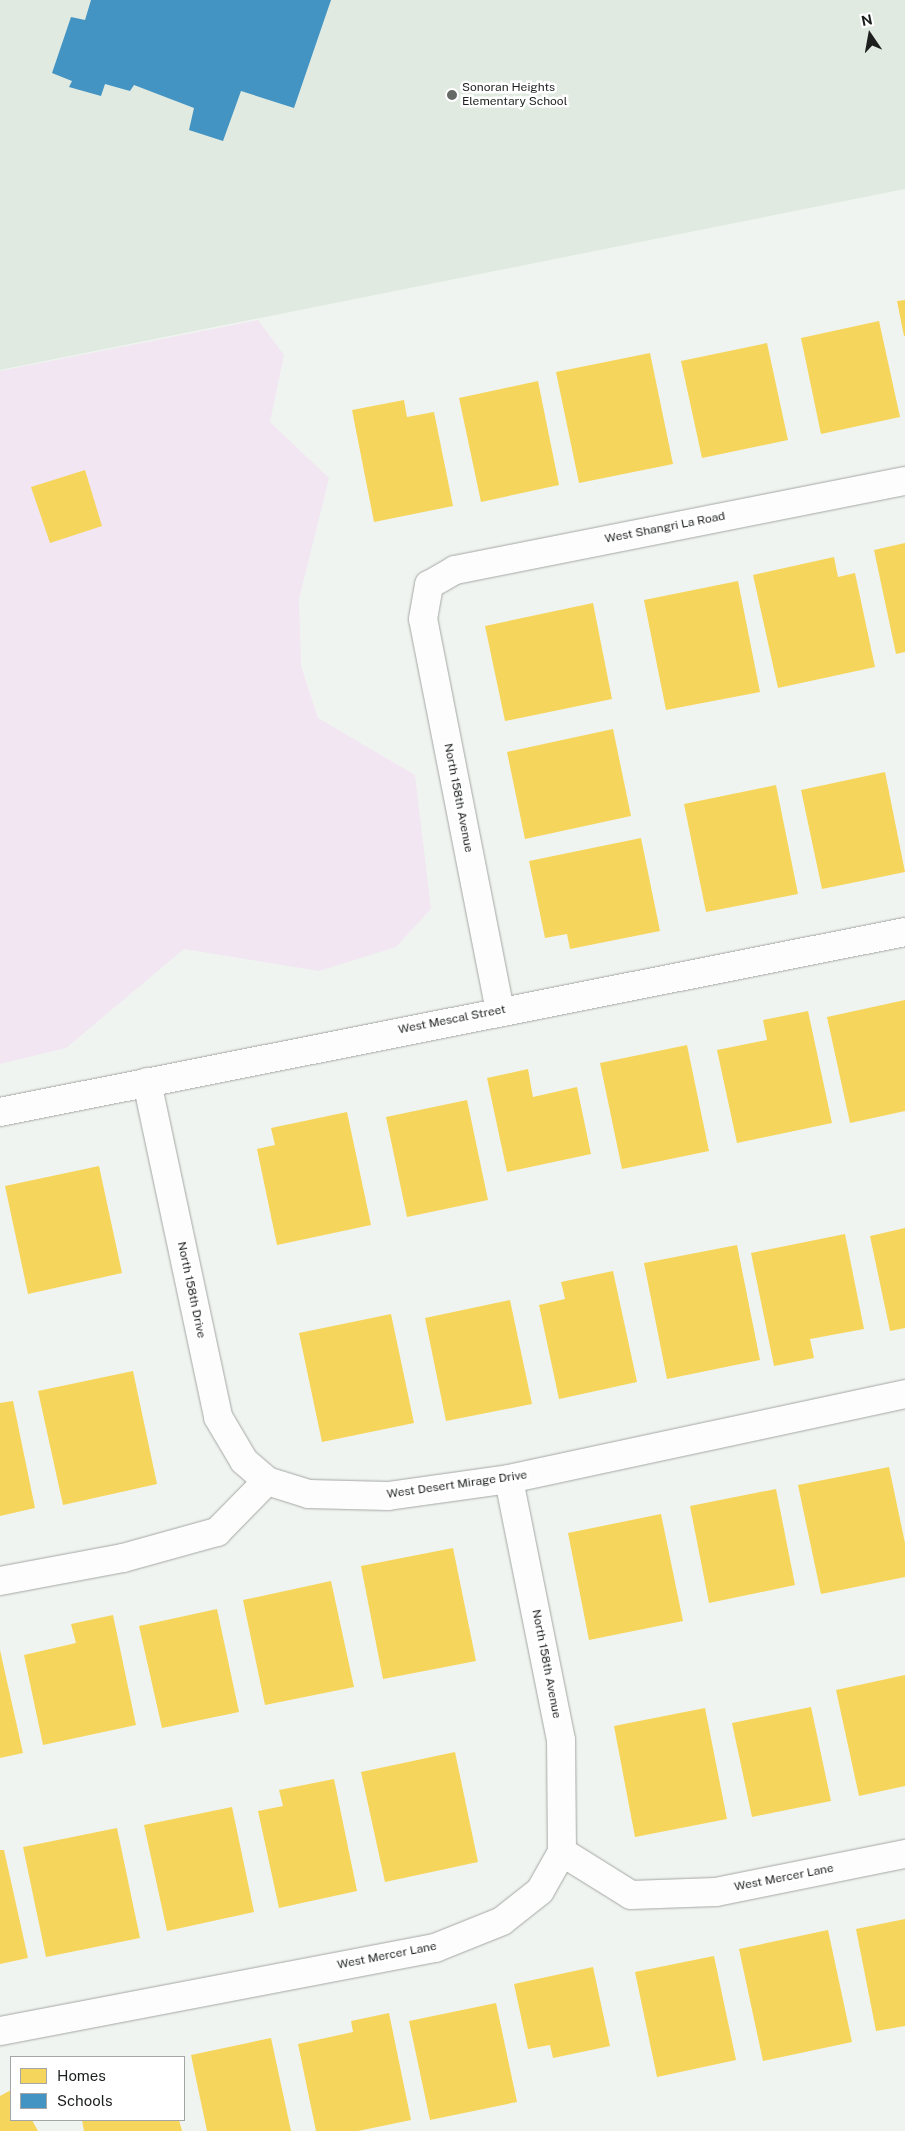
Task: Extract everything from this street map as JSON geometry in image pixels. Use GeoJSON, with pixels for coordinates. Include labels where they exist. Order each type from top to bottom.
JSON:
{"type":"FeatureCollection","features":[{"type":"Feature","properties":{"kind":"street","name":"West Shangri La Road"},"geometry":{"type":"LineString","coordinates":[[430,585],[455,570],[905,481]]}},
{"type":"Feature","properties":{"kind":"street","name":"North 158th Avenue"},"geometry":{"type":"LineString","coordinates":[[430,585],[423,619],[500,1010]]}},
{"type":"Feature","properties":{"kind":"street","name":"West Mescal Street"},"geometry":{"type":"LineString","coordinates":[[0,1112],[500,1010],[905,932]]}},
{"type":"Feature","properties":{"kind":"street","name":"North 158th Drive"},"geometry":{"type":"LineString","coordinates":[[147,1082],[218,1417],[244,1462],[267,1481]]}},
{"type":"Feature","properties":{"kind":"street","name":"West Desert Mirage Drive"},"geometry":{"type":"LineString","coordinates":[[267,1481],[309,1494],[388,1496],[509,1479],[905,1394]]}},
{"type":"Feature","properties":{"kind":"street","name":"North 158th Avenue"},"geometry":{"type":"LineString","coordinates":[[509,1479],[561,1740],[562,1852]]}},
{"type":"Feature","properties":{"kind":"street"},"geometry":{"type":"LineString","coordinates":[[0,1581],[122,1558],[217,1532],[267,1481]]}},
{"type":"Feature","properties":{"kind":"street","name":"West Mercer Lane"},"geometry":{"type":"LineString","coordinates":[[0,2031],[436,1948],[502,1922],[540,1891],[562,1852],[631,1895],[716,1892],[905,1854]]}},
{"type":"Feature","properties":{"kind":"shaded area","name":"Sonoran Heights Elementary School"},"geometry":{"type":"Polygon","coordinates":[[[0,0],[905,0],[905,189],[0,370],[0,0]]]}},
{"type":"Feature","properties":{"kind":"shaded area"},"geometry":{"type":"Polygon","coordinates":[[[258,320],[284,355],[270,422],[329,478],[299,599],[301,666],[318,718],[415,775],[431,909],[396,947],[319,971],[184,949],[66,1048],[0,1064],[0,371],[258,320]]]}},
{"type":"Feature","properties":{"kind":"building: Homes"},"geometry":{"type":"Polygon","coordinates":[[[905,300],[905,336],[904,336],[897,301],[905,300]]]}},
{"type":"Feature","properties":{"kind":"building: Homes"},"geometry":{"type":"Polygon","coordinates":[[[879,321],[900,417],[821,434],[801,338],[879,321]]]}},
{"type":"Feature","properties":{"kind":"building: Homes"},"geometry":{"type":"Polygon","coordinates":[[[767,343],[788,440],[702,458],[681,361],[767,343]]]}},
{"type":"Feature","properties":{"kind":"building: Homes"},"geometry":{"type":"Polygon","coordinates":[[[650,353],[673,464],[579,483],[556,372],[650,353]]]}},
{"type":"Feature","properties":{"kind":"building: Homes"},"geometry":{"type":"Polygon","coordinates":[[[538,381],[559,485],[481,502],[459,398],[538,381]]]}},
{"type":"Feature","properties":{"kind":"building: Homes"},"geometry":{"type":"Polygon","coordinates":[[[404,400],[407,417],[434,412],[453,506],[374,522],[352,410],[404,400]]]}},
{"type":"Feature","properties":{"kind":"building: Homes"},"geometry":{"type":"Polygon","coordinates":[[[85,470],[102,526],[50,543],[31,487],[85,470]]]}},
{"type":"Feature","properties":{"kind":"building: Homes"},"geometry":{"type":"Polygon","coordinates":[[[905,543],[905,652],[896,654],[874,550],[905,543]]]}},
{"type":"Feature","properties":{"kind":"building: Homes"},"geometry":{"type":"Polygon","coordinates":[[[834,557],[838,577],[855,573],[875,667],[778,688],[753,575],[834,557]]]}},
{"type":"Feature","properties":{"kind":"building: Homes"},"geometry":{"type":"Polygon","coordinates":[[[738,581],[760,692],[666,710],[644,600],[738,581]]]}},
{"type":"Feature","properties":{"kind":"building: Homes"},"geometry":{"type":"Polygon","coordinates":[[[593,603],[612,699],[505,721],[485,626],[593,603]]]}},
{"type":"Feature","properties":{"kind":"building: Homes"},"geometry":{"type":"Polygon","coordinates":[[[613,729],[631,816],[525,839],[507,752],[613,729]]]}},
{"type":"Feature","properties":{"kind":"building: Homes"},"geometry":{"type":"Polygon","coordinates":[[[885,772],[905,872],[822,889],[801,790],[885,772]]]}},
{"type":"Feature","properties":{"kind":"building: Homes"},"geometry":{"type":"Polygon","coordinates":[[[776,785],[798,894],[706,912],[684,804],[776,785]]]}},
{"type":"Feature","properties":{"kind":"building: Homes"},"geometry":{"type":"Polygon","coordinates":[[[641,838],[660,931],[570,949],[567,934],[545,938],[529,861],[641,838]]]}},
{"type":"Feature","properties":{"kind":"building: Homes"},"geometry":{"type":"Polygon","coordinates":[[[905,1000],[905,1111],[850,1123],[827,1017],[905,1000]]]}},
{"type":"Feature","properties":{"kind":"building: Homes"},"geometry":{"type":"Polygon","coordinates":[[[808,1011],[832,1123],[737,1143],[717,1050],[767,1040],[763,1020],[808,1011]]]}},
{"type":"Feature","properties":{"kind":"building: Homes"},"geometry":{"type":"Polygon","coordinates":[[[687,1045],[709,1151],[622,1169],[600,1063],[687,1045]]]}},
{"type":"Feature","properties":{"kind":"building: Homes"},"geometry":{"type":"Polygon","coordinates":[[[528,1069],[533,1097],[577,1087],[591,1154],[507,1172],[487,1078],[528,1069]]]}},
{"type":"Feature","properties":{"kind":"building: Homes"},"geometry":{"type":"Polygon","coordinates":[[[467,1100],[488,1200],[407,1217],[386,1117],[467,1100]]]}},
{"type":"Feature","properties":{"kind":"building: Homes"},"geometry":{"type":"Polygon","coordinates":[[[347,1112],[371,1225],[277,1245],[257,1149],[275,1145],[271,1128],[347,1112]]]}},
{"type":"Feature","properties":{"kind":"building: Homes"},"geometry":{"type":"Polygon","coordinates":[[[99,1166],[122,1273],[28,1294],[5,1186],[99,1166]]]}},
{"type":"Feature","properties":{"kind":"building: Homes"},"geometry":{"type":"Polygon","coordinates":[[[905,1228],[905,1328],[890,1331],[870,1236],[905,1228]]]}},
{"type":"Feature","properties":{"kind":"building: Homes"},"geometry":{"type":"Polygon","coordinates":[[[845,1234],[864,1329],[810,1339],[814,1358],[774,1366],[751,1253],[845,1234]]]}},
{"type":"Feature","properties":{"kind":"building: Homes"},"geometry":{"type":"Polygon","coordinates":[[[737,1245],[760,1360],[667,1379],[644,1263],[737,1245]]]}},
{"type":"Feature","properties":{"kind":"building: Homes"},"geometry":{"type":"Polygon","coordinates":[[[613,1271],[637,1382],[559,1399],[539,1305],[565,1299],[561,1282],[613,1271]]]}},
{"type":"Feature","properties":{"kind":"building: Homes"},"geometry":{"type":"Polygon","coordinates":[[[510,1300],[532,1404],[446,1421],[425,1318],[510,1300]]]}},
{"type":"Feature","properties":{"kind":"building: Homes"},"geometry":{"type":"Polygon","coordinates":[[[391,1314],[414,1423],[322,1442],[299,1333],[391,1314]]]}},
{"type":"Feature","properties":{"kind":"building: Homes"},"geometry":{"type":"Polygon","coordinates":[[[133,1371],[157,1484],[63,1505],[38,1391],[133,1371]]]}},
{"type":"Feature","properties":{"kind":"building: Homes"},"geometry":{"type":"Polygon","coordinates":[[[13,1401],[35,1508],[0,1516],[0,1403],[13,1401]]]}},
{"type":"Feature","properties":{"kind":"building: Homes"},"geometry":{"type":"Polygon","coordinates":[[[889,1467],[905,1543],[905,1577],[821,1594],[798,1485],[889,1467]]]}},
{"type":"Feature","properties":{"kind":"building: Homes"},"geometry":{"type":"Polygon","coordinates":[[[776,1489],[795,1585],[709,1603],[690,1506],[776,1489]]]}},
{"type":"Feature","properties":{"kind":"building: Homes"},"geometry":{"type":"Polygon","coordinates":[[[661,1514],[683,1621],[589,1640],[568,1533],[661,1514]]]}},
{"type":"Feature","properties":{"kind":"building: Homes"},"geometry":{"type":"Polygon","coordinates":[[[453,1548],[476,1661],[383,1679],[361,1566],[453,1548]]]}},
{"type":"Feature","properties":{"kind":"building: Homes"},"geometry":{"type":"Polygon","coordinates":[[[331,1581],[354,1687],[265,1705],[243,1600],[331,1581]]]}},
{"type":"Feature","properties":{"kind":"building: Homes"},"geometry":{"type":"Polygon","coordinates":[[[217,1609],[239,1712],[162,1728],[139,1626],[217,1609]]]}},
{"type":"Feature","properties":{"kind":"building: Homes"},"geometry":{"type":"Polygon","coordinates":[[[113,1615],[136,1725],[43,1745],[24,1655],[76,1643],[71,1624],[113,1615]]]}},
{"type":"Feature","properties":{"kind":"building: Homes"},"geometry":{"type":"Polygon","coordinates":[[[0,1650],[23,1753],[0,1758],[0,1650]]]}},
{"type":"Feature","properties":{"kind":"building: Homes"},"geometry":{"type":"Polygon","coordinates":[[[905,1675],[905,1786],[859,1796],[836,1690],[905,1675]]]}},
{"type":"Feature","properties":{"kind":"building: Homes"},"geometry":{"type":"Polygon","coordinates":[[[811,1707],[831,1801],[752,1817],[732,1723],[811,1707]]]}},
{"type":"Feature","properties":{"kind":"building: Homes"},"geometry":{"type":"Polygon","coordinates":[[[705,1708],[727,1819],[635,1837],[614,1726],[705,1708]]]}},
{"type":"Feature","properties":{"kind":"building: Homes"},"geometry":{"type":"Polygon","coordinates":[[[455,1752],[478,1862],[385,1882],[361,1772],[455,1752]]]}},
{"type":"Feature","properties":{"kind":"building: Homes"},"geometry":{"type":"Polygon","coordinates":[[[334,1779],[357,1891],[279,1908],[258,1811],[283,1806],[279,1790],[334,1779]]]}},
{"type":"Feature","properties":{"kind":"building: Homes"},"geometry":{"type":"Polygon","coordinates":[[[232,1807],[254,1912],[167,1931],[144,1825],[232,1807]]]}},
{"type":"Feature","properties":{"kind":"building: Homes"},"geometry":{"type":"Polygon","coordinates":[[[117,1828],[140,1938],[46,1957],[23,1847],[117,1828]]]}},
{"type":"Feature","properties":{"kind":"building: Homes"},"geometry":{"type":"Polygon","coordinates":[[[0,1850],[4,1850],[28,1958],[0,1964],[0,1850]]]}},
{"type":"Feature","properties":{"kind":"building: Homes"},"geometry":{"type":"Polygon","coordinates":[[[905,1919],[905,2026],[876,2031],[856,1929],[905,1919]]]}},
{"type":"Feature","properties":{"kind":"building: Homes"},"geometry":{"type":"Polygon","coordinates":[[[828,1930],[852,2042],[763,2061],[739,1949],[828,1930]]]}},
{"type":"Feature","properties":{"kind":"building: Homes"},"geometry":{"type":"Polygon","coordinates":[[[714,1956],[736,2060],[657,2077],[635,1972],[714,1956]]]}},
{"type":"Feature","properties":{"kind":"building: Homes"},"geometry":{"type":"Polygon","coordinates":[[[593,1967],[610,2046],[553,2058],[550,2045],[528,2049],[514,1984],[593,1967]]]}},
{"type":"Feature","properties":{"kind":"building: Homes"},"geometry":{"type":"Polygon","coordinates":[[[496,2003],[517,2102],[430,2120],[409,2021],[496,2003]]]}},
{"type":"Feature","properties":{"kind":"building: Homes"},"geometry":{"type":"Polygon","coordinates":[[[389,2013],[411,2120],[358,2131],[316,2131],[298,2044],[353,2032],[351,2021],[389,2013]]]}},
{"type":"Feature","properties":{"kind":"building: Homes"},"geometry":{"type":"Polygon","coordinates":[[[271,2038],[291,2131],[207,2131],[191,2055],[271,2038]]]}},
{"type":"Feature","properties":{"kind":"building: Homes"},"geometry":{"type":"Polygon","coordinates":[[[10,2091],[10,2121],[33,2121],[38,2131],[0,2131],[0,2096],[10,2091]]]}},
{"type":"Feature","properties":{"kind":"building: Homes"},"geometry":{"type":"Polygon","coordinates":[[[82,2121],[179,2121],[182,2131],[84,2131],[82,2121]]]}},
{"type":"Feature","properties":{"kind":"building: Schools"},"geometry":{"type":"Polygon","coordinates":[[[91,0],[331,0],[294,108],[241,91],[223,141],[189,130],[194,108],[134,85],[130,91],[105,84],[101,96],[69,87],[72,81],[52,73],[71,17],[85,20],[91,0]]]}},
{"type":"Feature","properties":{"kind":"place","name":"Sonoran Heights Elementary School"},"geometry":{"type":"Point","coordinates":[452,95]}}]}
